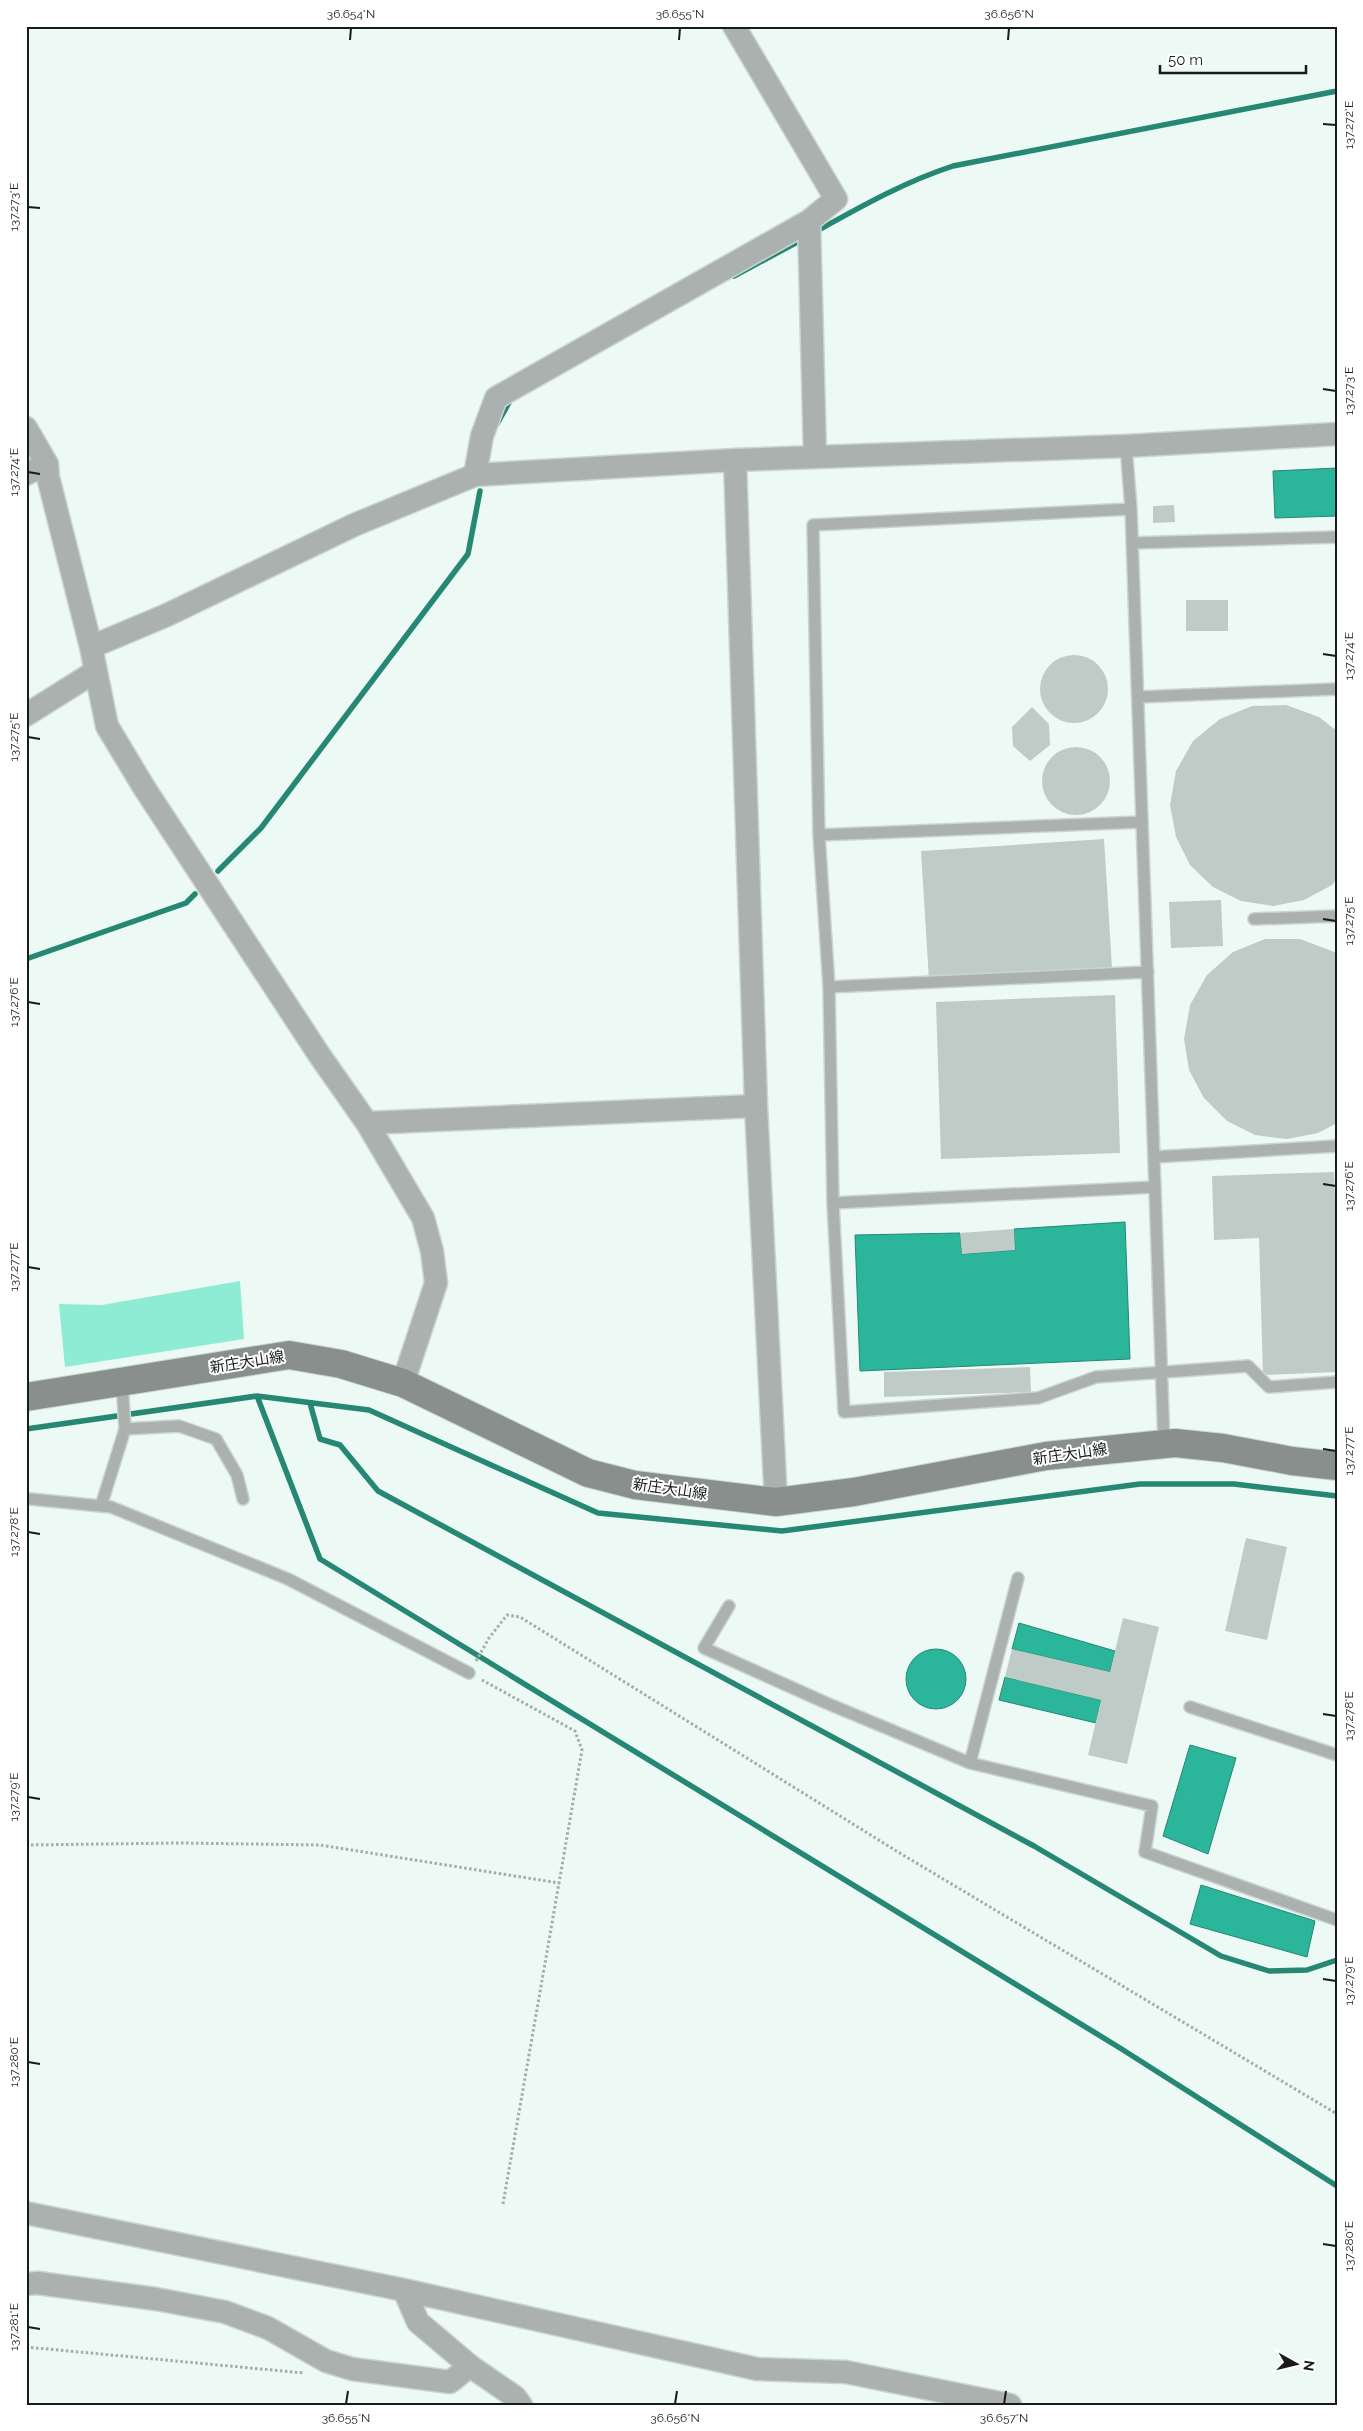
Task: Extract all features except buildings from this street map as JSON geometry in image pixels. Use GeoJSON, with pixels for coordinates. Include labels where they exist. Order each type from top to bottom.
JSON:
{"type":"FeatureCollection","features":[{"type":"Feature","properties":{"kind":"main road","name":"新庄大山線"},"geometry":{"type":"LineString","coordinates":[[26,1397],[288,1355],[341,1364],[403,1383],[588,1473],[635,1485],[776,1502],[854,1492],[1046,1456],[1164,1444],[1223,1448],[1337,1466]]}},
{"type":"Feature","properties":{"kind":"street"},"geometry":{"type":"LineString","coordinates":[[475,475],[482,436],[496,398],[809,223],[836,199],[734,26]]}},
{"type":"Feature","properties":{"kind":"street"},"geometry":{"type":"LineString","coordinates":[[809,223],[816,456]]}},
{"type":"Feature","properties":{"kind":"street"},"geometry":{"type":"LineString","coordinates":[[26,428],[47,464],[48,477],[96,671],[107,726],[135,773],[320,1056],[367,1123],[423,1218],[432,1251],[436,1283],[403,1383]]}},
{"type":"Feature","properties":{"kind":"street"},"geometry":{"type":"LineString","coordinates":[[90,647],[168,615],[354,524],[475,475],[816,456],[1126,446],[1337,434]]}},
{"type":"Feature","properties":{"kind":"street"},"geometry":{"type":"LineString","coordinates":[[735,460],[756,1106],[776,1502]]}},
{"type":"Feature","properties":{"kind":"street"},"geometry":{"type":"LineString","coordinates":[[26,474],[47,464]]}},
{"type":"Feature","properties":{"kind":"street"},"geometry":{"type":"LineString","coordinates":[[26,715],[96,671]]}},
{"type":"Feature","properties":{"kind":"street"},"geometry":{"type":"LineString","coordinates":[[367,1123],[756,1106]]}},
{"type":"Feature","properties":{"kind":"street"},"geometry":{"type":"LineString","coordinates":[[26,2212],[404,2290],[757,2369],[846,2372],[1010,2405]]}},
{"type":"Feature","properties":{"kind":"street"},"geometry":{"type":"LineString","coordinates":[[26,2284],[38,2283],[146,2298],[225,2312],[268,2328],[326,2361],[352,2369],[450,2382],[470,2366]]}},
{"type":"Feature","properties":{"kind":"street"},"geometry":{"type":"LineString","coordinates":[[404,2290],[418,2322],[470,2366],[515,2397],[521,2405]]}},
{"type":"Feature","properties":{"kind":"lane"},"geometry":{"type":"LineString","coordinates":[[1126,446],[1131,510],[1164,1444]]}},
{"type":"Feature","properties":{"kind":"lane"},"geometry":{"type":"LineString","coordinates":[[1131,510],[813,526],[819,835],[829,987],[833,1203],[844,1412],[1038,1398],[1096,1377],[1248,1366],[1269,1387],[1337,1382]]}},
{"type":"Feature","properties":{"kind":"lane"},"geometry":{"type":"LineString","coordinates":[[1132,543],[1337,537]]}},
{"type":"Feature","properties":{"kind":"lane"},"geometry":{"type":"LineString","coordinates":[[1138,698],[1337,689]]}},
{"type":"Feature","properties":{"kind":"lane"},"geometry":{"type":"LineString","coordinates":[[819,835],[1142,822]]}},
{"type":"Feature","properties":{"kind":"lane"},"geometry":{"type":"LineString","coordinates":[[1254,919],[1337,916]]}},
{"type":"Feature","properties":{"kind":"lane"},"geometry":{"type":"LineString","coordinates":[[829,987],[1148,972]]}},
{"type":"Feature","properties":{"kind":"lane"},"geometry":{"type":"LineString","coordinates":[[1154,1157],[1337,1146]]}},
{"type":"Feature","properties":{"kind":"lane"},"geometry":{"type":"LineString","coordinates":[[833,1203],[1155,1187]]}},
{"type":"Feature","properties":{"kind":"lane"},"geometry":{"type":"LineString","coordinates":[[101,1506],[125,1429],[122,1382]]}},
{"type":"Feature","properties":{"kind":"lane"},"geometry":{"type":"LineString","coordinates":[[125,1429],[179,1426],[216,1439],[237,1475],[243,1499]]}},
{"type":"Feature","properties":{"kind":"lane"},"geometry":{"type":"LineString","coordinates":[[30,1499],[111,1507],[288,1579],[469,1673]]}},
{"type":"Feature","properties":{"kind":"lane"},"geometry":{"type":"LineString","coordinates":[[970,1763],[1018,1578]]}},
{"type":"Feature","properties":{"kind":"lane"},"geometry":{"type":"LineString","coordinates":[[728,1606],[704,1648],[824,1702],[970,1763],[1152,1806],[1145,1852],[1337,1920]]}},
{"type":"Feature","properties":{"kind":"lane"},"geometry":{"type":"LineString","coordinates":[[1190,1707],[1337,1755]]}},
{"type":"Feature","properties":{"kind":"path"},"geometry":{"type":"LineString","coordinates":[[503,2204],[582,1750],[574,1731],[469,1673],[489,1638],[507,1614],[520,1617],[898,1852],[1337,2114]]}},
{"type":"Feature","properties":{"kind":"path"},"geometry":{"type":"LineString","coordinates":[[26,1845],[180,1843],[320,1845],[559,1883]]}},
{"type":"Feature","properties":{"kind":"path"},"geometry":{"type":"LineString","coordinates":[[26,2347],[305,2373]]}},
{"type":"Feature","properties":{"kind":"shaded area"},"geometry":{"type":"Polygon","coordinates":[[[1337,468],[1337,516],[1275,518],[1273,471],[1337,468]]]}},
{"type":"Feature","properties":{"kind":"shaded area"},"geometry":{"type":"Polygon","coordinates":[[[1125,1222],[1130,1359],[860,1371],[855,1235],[960,1233],[962,1254],[1015,1250],[1014,1229],[1125,1222]]]}},
{"type":"Feature","properties":{"kind":"shaded area"},"geometry":{"type":"Polygon","coordinates":[[[240,1281],[244,1339],[65,1367],[59,1304],[102,1305],[240,1281]]]}},
{"type":"Feature","properties":{"kind":"shaded area"},"geometry":{"type":"Polygon","coordinates":[[[1019,1623],[1115,1651],[1110,1672],[1012,1649],[1019,1623]]]}},
{"type":"Feature","properties":{"kind":"shaded area"},"geometry":{"type":"Polygon","coordinates":[[[936,1649],[952,1654],[957,1658],[961,1663],[966,1679],[961,1695],[957,1700],[952,1704],[936,1709],[920,1704],[915,1700],[911,1695],[906,1679],[911,1663],[915,1658],[920,1654],[936,1649]]]}},
{"type":"Feature","properties":{"kind":"shaded area"},"geometry":{"type":"Polygon","coordinates":[[[1005,1677],[1101,1700],[1096,1723],[999,1700],[1005,1677]]]}},
{"type":"Feature","properties":{"kind":"shaded area"},"geometry":{"type":"Polygon","coordinates":[[[1190,1745],[1236,1758],[1208,1854],[1163,1836],[1190,1745]]]}},
{"type":"Feature","properties":{"kind":"shaded area"},"geometry":{"type":"Polygon","coordinates":[[[1201,1885],[1315,1921],[1307,1957],[1190,1924],[1201,1885]]]}},
{"type":"Feature","properties":{"kind":"waterway"},"geometry":{"type":"LineString","coordinates":[[815,232],[900,187],[953,166],[1337,91]]}},
{"type":"Feature","properties":{"kind":"waterway"},"geometry":{"type":"LineString","coordinates":[[734,276],[805,238]]}},
{"type":"Feature","properties":{"kind":"waterway"},"geometry":{"type":"LineString","coordinates":[[497,424],[511,399]]}},
{"type":"Feature","properties":{"kind":"waterway"},"geometry":{"type":"LineString","coordinates":[[218,871],[261,828],[468,554],[480,491]]}},
{"type":"Feature","properties":{"kind":"waterway"},"geometry":{"type":"LineString","coordinates":[[26,959],[186,903],[195,894]]}},
{"type":"Feature","properties":{"kind":"waterway"},"geometry":{"type":"LineString","coordinates":[[257,1396],[320,1559],[1120,2048],[1337,2186]]}},
{"type":"Feature","properties":{"kind":"waterway"},"geometry":{"type":"LineString","coordinates":[[26,1429],[257,1396],[369,1410],[598,1513],[782,1531],[1140,1484],[1234,1484],[1337,1496]]}},
{"type":"Feature","properties":{"kind":"waterway"},"geometry":{"type":"LineString","coordinates":[[310,1403],[320,1439],[340,1445],[378,1491],[1034,1846],[1221,1956],[1269,1971],[1307,1970],[1337,1960]]}}]}
